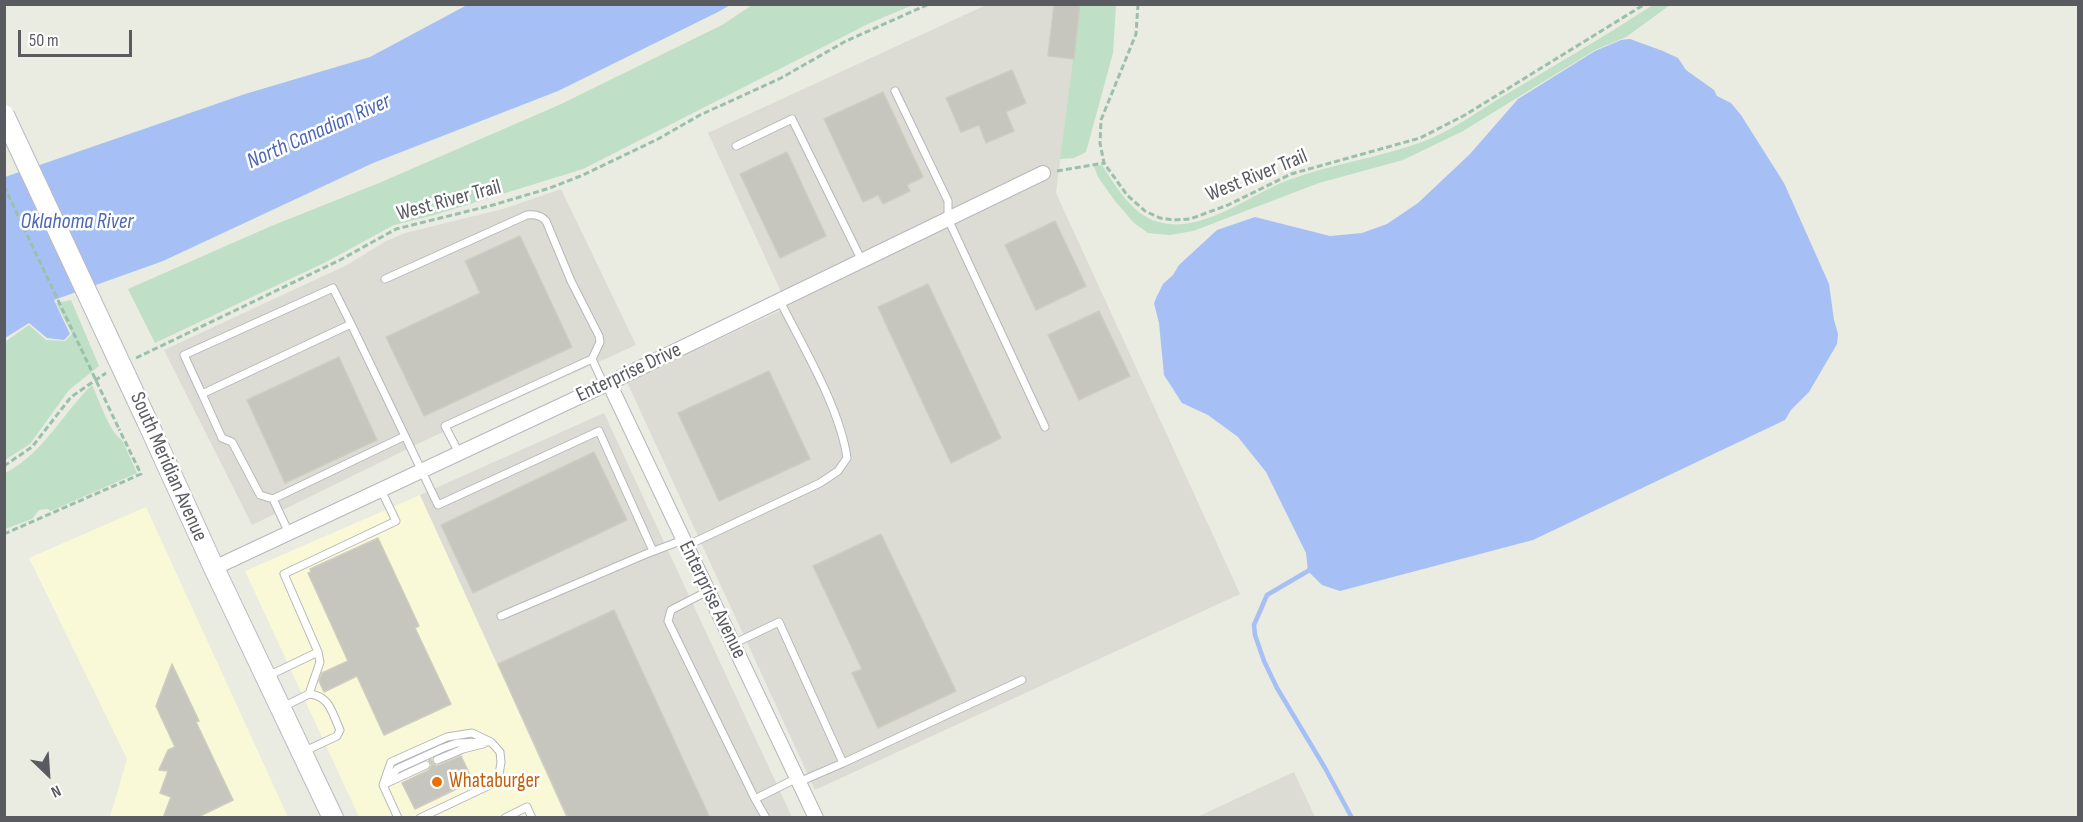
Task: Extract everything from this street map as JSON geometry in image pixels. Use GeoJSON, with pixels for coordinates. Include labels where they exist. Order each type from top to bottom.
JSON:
{"type":"FeatureCollection","features":[{"type":"Feature","properties":{"kind":"main road","name":"South Meridian Avenue"},"geometry":{"type":"LineString","coordinates":[[4,115],[265,677],[333,818]]}},
{"type":"Feature","properties":{"kind":"street","name":"Enterprise Drive"},"geometry":{"type":"LineString","coordinates":[[214,568],[607,384],[1043,173]]}},
{"type":"Feature","properties":{"kind":"street","name":"Enterprise Avenue"},"geometry":{"type":"LineString","coordinates":[[607,384],[816,818]]}},
{"type":"Feature","properties":{"kind":"lane"},"geometry":{"type":"LineString","coordinates":[[895,91],[948,201],[948,219],[1045,427]]}},
{"type":"Feature","properties":{"kind":"lane"},"geometry":{"type":"LineString","coordinates":[[736,146],[792,119],[862,261]]}},
{"type":"Feature","properties":{"kind":"lane"},"geometry":{"type":"LineString","coordinates":[[385,279],[527,215],[535,214],[543,217],[599,336],[600,342],[592,359],[445,426],[459,453]]}},
{"type":"Feature","properties":{"kind":"lane"},"geometry":{"type":"LineString","coordinates":[[405,436],[273,499],[260,495],[232,442],[222,438],[184,355],[333,288],[351,324],[422,471],[438,505],[599,431],[653,551]]}},
{"type":"Feature","properties":{"kind":"lane"},"geometry":{"type":"LineString","coordinates":[[501,616],[653,551],[684,543],[820,483],[838,471],[847,458],[844,439],[824,390],[780,301]]}},
{"type":"Feature","properties":{"kind":"lane"},"geometry":{"type":"LineString","coordinates":[[202,394],[351,324]]}},
{"type":"Feature","properties":{"kind":"lane"},"geometry":{"type":"LineString","coordinates":[[592,359],[607,384]]}},
{"type":"Feature","properties":{"kind":"lane"},"geometry":{"type":"LineString","coordinates":[[309,694],[320,662],[318,652],[284,573],[396,521],[381,490]]}},
{"type":"Feature","properties":{"kind":"lane"},"geometry":{"type":"LineString","coordinates":[[273,499],[289,533]]}},
{"type":"Feature","properties":{"kind":"lane"},"geometry":{"type":"LineString","coordinates":[[708,591],[671,610],[668,621],[766,818]]}},
{"type":"Feature","properties":{"kind":"lane"},"geometry":{"type":"LineString","coordinates":[[733,644],[779,622],[843,763]]}},
{"type":"Feature","properties":{"kind":"lane"},"geometry":{"type":"LineString","coordinates":[[265,677],[318,652]]}},
{"type":"Feature","properties":{"kind":"lane"},"geometry":{"type":"LineString","coordinates":[[755,799],[843,763],[1022,681]]}},
{"type":"Feature","properties":{"kind":"lane"},"geometry":{"type":"LineString","coordinates":[[280,708],[309,694],[326,699],[340,730],[337,736],[301,753]]}},
{"type":"Feature","properties":{"kind":"lane"},"geometry":{"type":"LineString","coordinates":[[398,818],[384,785],[391,762],[447,737],[472,733],[491,742],[500,752],[501,762],[499,775],[492,784],[420,818]]}},
{"type":"Feature","properties":{"kind":"lane"},"geometry":{"type":"LineString","coordinates":[[437,760],[463,749],[491,742]]}},
{"type":"Feature","properties":{"kind":"lane"},"geometry":{"type":"LineString","coordinates":[[384,785],[426,765]]}},
{"type":"Feature","properties":{"kind":"lane"},"geometry":{"type":"LineString","coordinates":[[505,818],[527,807],[532,818]]}},
{"type":"Feature","properties":{"kind":"path","name":"West River Trail"},"geometry":{"type":"LineString","coordinates":[[134,358],[340,260],[396,229],[493,205],[550,188],[583,175],[658,139],[700,115],[781,78],[846,41],[929,4]]}},
{"type":"Feature","properties":{"kind":"path","name":"West River Trail"},"geometry":{"type":"LineString","coordinates":[[1138,4],[1136,34],[1101,120],[1100,143],[1104,163],[1127,195],[1145,211],[1166,219],[1190,219],[1228,205],[1291,174],[1420,138],[1465,115],[1645,4]]}},
{"type":"Feature","properties":{"kind":"path"},"geometry":{"type":"LineString","coordinates":[[1043,173],[1104,163]]}},
{"type":"Feature","properties":{"kind":"path"},"geometry":{"type":"LineString","coordinates":[[4,186],[141,474],[4,534]]}},
{"type":"Feature","properties":{"kind":"path"},"geometry":{"type":"LineString","coordinates":[[4,466],[32,447],[71,397],[106,373]]}},
{"type":"Feature","properties":{"kind":"shaded area"},"geometry":{"type":"Polygon","coordinates":[[[5,4],[159,4],[159,5],[5,6],[5,4]]]}},
{"type":"Feature","properties":{"kind":"shaded area"},"geometry":{"type":"Polygon","coordinates":[[[752,5],[913,5],[870,23],[583,169],[431,216],[394,225],[326,262],[155,343],[128,289],[559,105],[722,25],[752,5]]]}},
{"type":"Feature","properties":{"kind":"shaded area"},"geometry":{"type":"Polygon","coordinates":[[[986,5],[1080,5],[1056,193],[1240,594],[815,790],[627,382],[788,307],[708,133],[986,5]]]}},
{"type":"Feature","properties":{"kind":"shaded area"},"geometry":{"type":"Polygon","coordinates":[[[1080,5],[1116,5],[1113,53],[1086,152],[1074,158],[1060,159],[1080,5]]]}},
{"type":"Feature","properties":{"kind":"shaded area"},"geometry":{"type":"Polygon","coordinates":[[[1653,5],[1670,5],[1626,37],[1595,50],[1463,131],[1403,160],[1319,183],[1193,231],[1170,235],[1148,233],[1134,223],[1115,201],[1098,177],[1094,166],[1102,165],[1127,201],[1143,215],[1163,223],[1194,222],[1226,211],[1286,181],[1405,148],[1444,132],[1653,5]]]}},
{"type":"Feature","properties":{"kind":"shaded area"},"geometry":{"type":"Polygon","coordinates":[[[561,189],[636,345],[430,438],[252,525],[164,350],[347,265],[386,241],[405,233],[503,209],[561,189]]]}},
{"type":"Feature","properties":{"kind":"shaded area"},"geometry":{"type":"Polygon","coordinates":[[[71,300],[99,366],[69,390],[30,444],[5,460],[5,342],[29,325],[46,340],[65,341],[72,334],[56,303],[71,300]]]}},
{"type":"Feature","properties":{"kind":"shaded area"},"geometry":{"type":"Polygon","coordinates":[[[92,385],[109,423],[122,440],[137,473],[51,511],[39,510],[32,519],[5,529],[5,473],[18,465],[41,444],[92,385]]]}},
{"type":"Feature","properties":{"kind":"shaded area"},"geometry":{"type":"Polygon","coordinates":[[[604,413],[792,817],[566,817],[420,495],[604,413]]]}},
{"type":"Feature","properties":{"kind":"shaded area"},"geometry":{"type":"Polygon","coordinates":[[[420,495],[566,817],[359,817],[245,571],[420,495]]]}},
{"type":"Feature","properties":{"kind":"shaded area"},"geometry":{"type":"Polygon","coordinates":[[[146,507],[288,817],[110,817],[127,759],[29,558],[146,507]]]}},
{"type":"Feature","properties":{"kind":"shaded area"},"geometry":{"type":"Polygon","coordinates":[[[1294,772],[1315,817],[1197,817],[1294,772]]]}},
{"type":"Feature","properties":{"kind":"water","name":"Oklahoma River"},"geometry":{"type":"Polygon","coordinates":[[[467,5],[730,5],[558,91],[373,163],[163,261],[54,300],[70,334],[64,340],[47,338],[29,323],[5,338],[5,177],[245,94],[370,57],[467,5]]]}},
{"type":"Feature","properties":{"kind":"water"},"geometry":{"type":"Polygon","coordinates":[[[1630,39],[1678,58],[1686,70],[1714,90],[1717,96],[1731,103],[1741,115],[1784,183],[1829,284],[1838,334],[1837,344],[1809,392],[1791,410],[1785,420],[1533,540],[1340,591],[1322,585],[1308,571],[1306,553],[1266,472],[1238,437],[1208,415],[1182,403],[1164,375],[1159,323],[1154,303],[1163,284],[1173,275],[1179,265],[1217,230],[1255,217],[1330,236],[1362,233],[1387,224],[1418,203],[1470,154],[1518,99],[1595,51],[1621,40],[1630,39]]]}},
{"type":"Feature","properties":{"kind":"building"},"geometry":{"type":"Polygon","coordinates":[[[1054,4],[1080,4],[1074,59],[1048,56],[1054,4]]]}},
{"type":"Feature","properties":{"kind":"building"},"geometry":{"type":"Polygon","coordinates":[[[1012,70],[1026,103],[1006,112],[1014,131],[986,143],[979,125],[961,132],[946,98],[1012,70]]]}},
{"type":"Feature","properties":{"kind":"building"},"geometry":{"type":"Polygon","coordinates":[[[883,92],[923,177],[907,185],[910,191],[883,204],[878,195],[863,202],[824,119],[883,92]]]}},
{"type":"Feature","properties":{"kind":"building"},"geometry":{"type":"Polygon","coordinates":[[[787,152],[826,236],[780,258],[740,174],[787,152]]]}},
{"type":"Feature","properties":{"kind":"building"},"geometry":{"type":"Polygon","coordinates":[[[1055,221],[1086,286],[1036,310],[1005,245],[1055,221]]]}},
{"type":"Feature","properties":{"kind":"building"},"geometry":{"type":"Polygon","coordinates":[[[520,236],[572,347],[424,416],[386,337],[480,293],[465,261],[520,236]]]}},
{"type":"Feature","properties":{"kind":"building"},"geometry":{"type":"Polygon","coordinates":[[[928,284],[1001,438],[951,463],[878,307],[928,284]]]}},
{"type":"Feature","properties":{"kind":"building"},"geometry":{"type":"Polygon","coordinates":[[[1099,311],[1130,376],[1079,400],[1048,335],[1099,311]]]}},
{"type":"Feature","properties":{"kind":"building"},"geometry":{"type":"Polygon","coordinates":[[[339,357],[377,440],[285,483],[247,400],[339,357]]]}},
{"type":"Feature","properties":{"kind":"building"},"geometry":{"type":"Polygon","coordinates":[[[769,371],[810,459],[719,501],[678,413],[769,371]]]}},
{"type":"Feature","properties":{"kind":"building"},"geometry":{"type":"Polygon","coordinates":[[[594,452],[627,520],[473,593],[441,525],[594,452]]]}},
{"type":"Feature","properties":{"kind":"building"},"geometry":{"type":"Polygon","coordinates":[[[881,534],[956,691],[878,728],[852,673],[862,669],[813,566],[881,534]]]}},
{"type":"Feature","properties":{"kind":"building"},"geometry":{"type":"Polygon","coordinates":[[[378,538],[419,626],[415,628],[451,704],[384,735],[357,676],[324,692],[319,681],[322,673],[348,661],[308,573],[311,572],[310,569],[378,538]]]}},
{"type":"Feature","properties":{"kind":"building"},"geometry":{"type":"Polygon","coordinates":[[[614,610],[710,818],[568,818],[498,664],[614,610]]]}},
{"type":"Feature","properties":{"kind":"building"},"geometry":{"type":"Polygon","coordinates":[[[172,664],[199,721],[196,722],[233,800],[196,818],[163,818],[171,797],[160,793],[168,771],[159,770],[168,750],[175,747],[156,706],[172,664]]]}},
{"type":"Feature","properties":{"kind":"building","name":"Whataburger"},"geometry":{"type":"Polygon","coordinates":[[[461,756],[473,781],[415,809],[402,783],[429,770],[432,765],[429,760],[431,759],[437,766],[461,756]]]}},
{"type":"Feature","properties":{"kind":"waterway"},"geometry":{"type":"LineString","coordinates":[[1312,566],[1308,571],[1267,595],[1254,625],[1255,635],[1277,688],[1352,818]]}},
{"type":"Feature","properties":{"kind":"place","name":"Whataburger"},"geometry":{"type":"Point","coordinates":[437,782]}},
{"type":"Feature","properties":{"kind":"water label","name":"North Canadian River"},"geometry":{"type":"Point","coordinates":[319,132]}}]}
